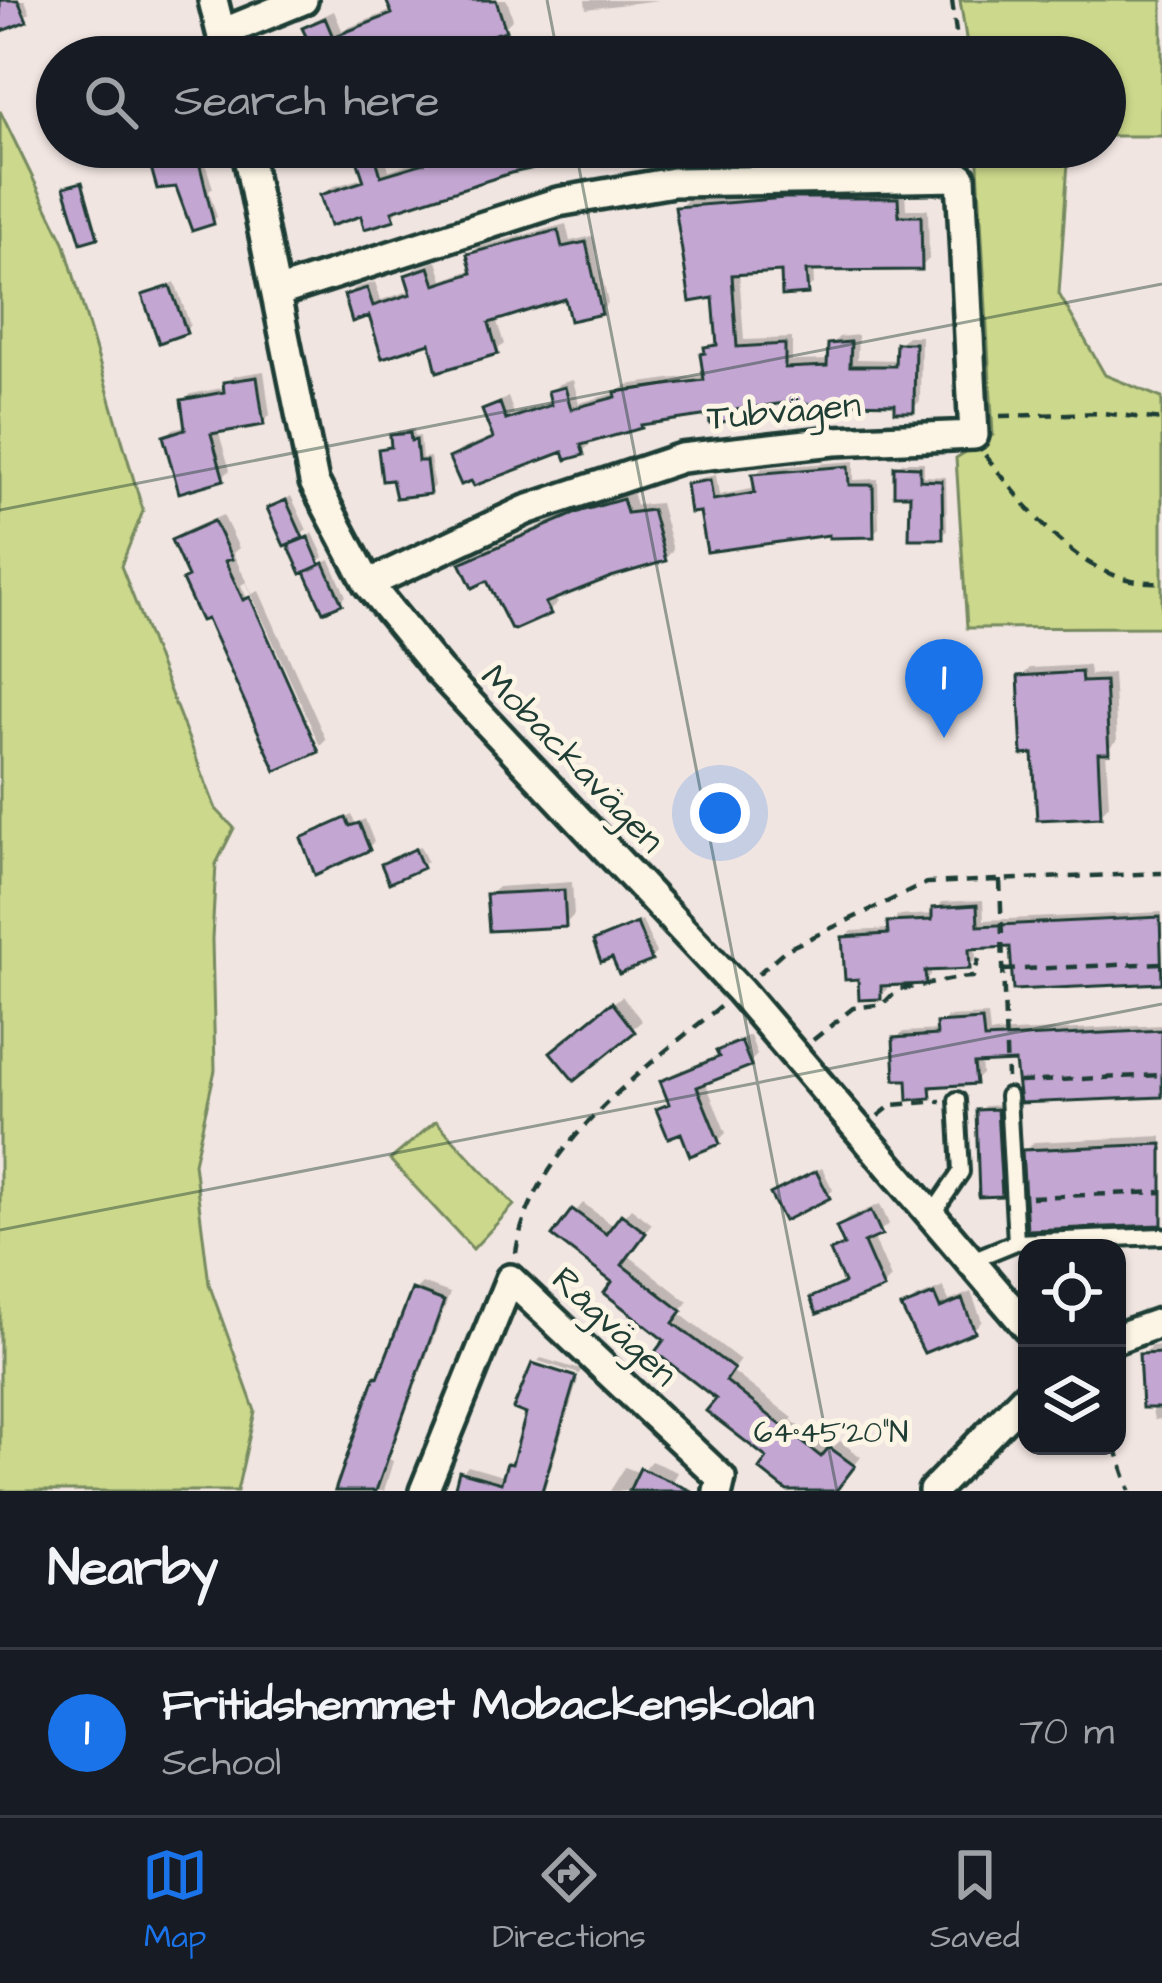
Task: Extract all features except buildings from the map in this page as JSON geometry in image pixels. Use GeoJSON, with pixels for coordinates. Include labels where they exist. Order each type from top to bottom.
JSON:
{"type":"FeatureCollection","features":[{"type":"Feature","properties":{"kind":"street"},"geometry":{"type":"LineString","coordinates":[[213,0],[223,36]]}},
{"type":"Feature","properties":{"kind":"street"},"geometry":{"type":"LineString","coordinates":[[240,36],[302,0]]}},
{"type":"Feature","properties":{"kind":"street","name":"Mobackavägen"},"geometry":{"type":"LineString","coordinates":[[250,168],[314,482],[368,584],[439,670],[740,992],[1018,1316]]}},
{"type":"Feature","properties":{"kind":"street"},"geometry":{"type":"LineString","coordinates":[[276,293],[558,202],[673,182],[961,177],[973,427]]}},
{"type":"Feature","properties":{"kind":"street","name":"Tubvägen"},"geometry":{"type":"LineString","coordinates":[[368,584],[526,510],[681,458],[973,427]]}},
{"type":"Feature","properties":{"kind":"street","name":"Rågvägen"},"geometry":{"type":"LineString","coordinates":[[424,1491],[510,1279],[722,1478],[718,1491]]}},
{"type":"Feature","properties":{"kind":"street"},"geometry":{"type":"LineString","coordinates":[[1126,1336],[1162,1322]]}},
{"type":"Feature","properties":{"kind":"street"},"geometry":{"type":"LineString","coordinates":[[933,1491],[1018,1404]]}},
{"type":"Feature","properties":{"kind":"lane"},"geometry":{"type":"LineString","coordinates":[[1008,1096],[1016,1241]]}},
{"type":"Feature","properties":{"kind":"lane"},"geometry":{"type":"LineString","coordinates":[[931,1216],[961,1172],[957,1100]]}},
{"type":"Feature","properties":{"kind":"lane"},"geometry":{"type":"LineString","coordinates":[[972,1260],[1016,1241],[1162,1236]]}},
{"type":"Feature","properties":{"kind":"path"},"geometry":{"type":"LineString","coordinates":[[952,0],[956,36]]}},
{"type":"Feature","properties":{"kind":"path"},"geometry":{"type":"LineString","coordinates":[[1162,420],[1038,412],[973,427],[996,469],[1067,548],[1095,569],[1120,579],[1162,582]]}},
{"type":"Feature","properties":{"kind":"path"},"geometry":{"type":"LineString","coordinates":[[514,1282],[516,1246],[528,1203],[571,1139],[785,950],[919,885],[1162,873]]}},
{"type":"Feature","properties":{"kind":"path"},"geometry":{"type":"LineString","coordinates":[[1000,878],[1007,1083],[1162,1075]]}},
{"type":"Feature","properties":{"kind":"path"},"geometry":{"type":"LineString","coordinates":[[796,1056],[833,1020],[853,1008],[883,1004],[898,989],[931,987],[942,978],[973,977],[979,959]]}},
{"type":"Feature","properties":{"kind":"path"},"geometry":{"type":"LineString","coordinates":[[1003,970],[1162,963]]}},
{"type":"Feature","properties":{"kind":"path"},"geometry":{"type":"LineString","coordinates":[[860,1131],[892,1106],[957,1100]]}},
{"type":"Feature","properties":{"kind":"path"},"geometry":{"type":"LineString","coordinates":[[1013,1197],[1162,1192]]}},
{"type":"Feature","properties":{"kind":"path"},"geometry":{"type":"LineString","coordinates":[[1118,1455],[1130,1491]]}},
{"type":"Feature","properties":{"kind":"green space"},"geometry":{"type":"Polygon","coordinates":[[[960,0],[1162,0],[1162,136],[1126,136],[1126,36],[966,36],[960,0]]]}},
{"type":"Feature","properties":{"kind":"green space"},"geometry":{"type":"Polygon","coordinates":[[[0,111],[64,242],[143,511],[121,566],[216,809],[234,828],[216,864],[212,939],[215,1070],[194,1163],[209,1284],[255,1411],[237,1491],[0,1491],[0,111]]]}},
{"type":"Feature","properties":{"kind":"green space"},"geometry":{"type":"Polygon","coordinates":[[[978,168],[1068,168],[1059,294],[1105,375],[1162,398],[1162,627],[967,628],[956,458],[993,435],[978,168]]]}},
{"type":"Feature","properties":{"kind":"green space"},"geometry":{"type":"Polygon","coordinates":[[[436,1121],[514,1205],[473,1249],[390,1160],[436,1121]]]}},
{"type":"Feature","properties":{"kind":"place","name":"Fritidshemmet Mobackenskolan"},"geometry":{"type":"Point","coordinates":[944,738]}}]}
